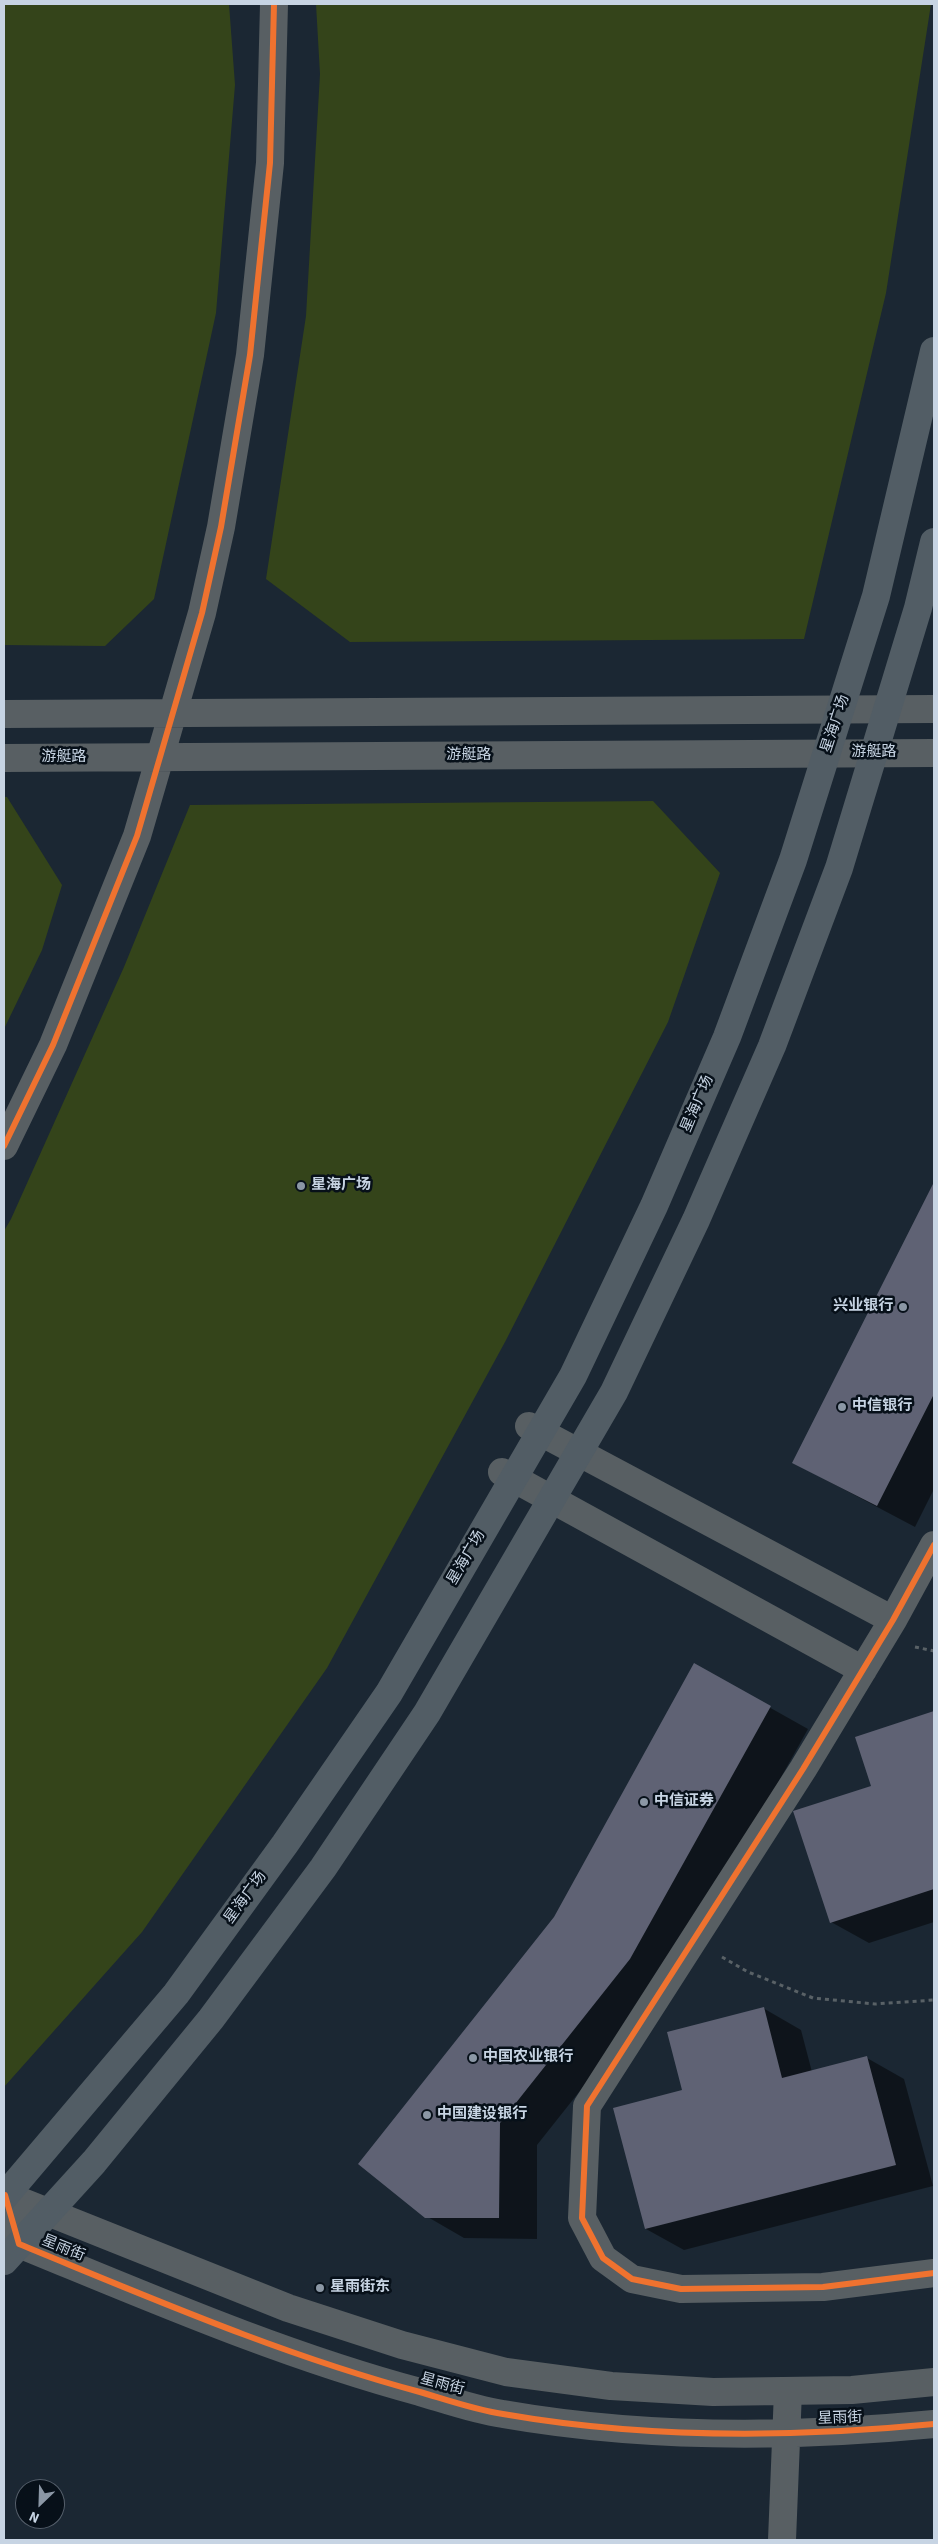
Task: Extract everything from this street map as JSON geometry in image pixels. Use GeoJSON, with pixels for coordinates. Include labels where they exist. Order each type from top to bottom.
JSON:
{"type":"FeatureCollection","features":[{"type":"Feature","properties":{"kind":"highway","name":"星海广场"},"geometry":{"type":"LineString","coordinates":[[4,2196],[176,1994],[285,1844],[389,1693],[508,1475],[535,1429],[573,1376],[654,1206],[727,1037],[793,860],[876,596],[934,352]]}},
{"type":"Feature","properties":{"kind":"highway"},"geometry":{"type":"LineString","coordinates":[[11,2253],[94,2162],[212,2019],[323,1868],[427,1713],[614,1392],[696,1220],[772,1046],[839,868],[918,608],[934,542]]}},
{"type":"Feature","properties":{"kind":"street"},"geometry":{"type":"LineString","coordinates":[[4,1146],[53,1045],[137,836],[202,613],[221,527],[250,356],[270,164],[274,4]]}},
{"type":"Feature","properties":{"kind":"street"},"geometry":{"type":"LineString","coordinates":[[4,714],[934,709]]}},
{"type":"Feature","properties":{"kind":"street","name":"游艇路"},"geometry":{"type":"LineString","coordinates":[[4,758],[934,753]]}},
{"type":"Feature","properties":{"kind":"street"},"geometry":{"type":"LineString","coordinates":[[535,1429],[893,1620]]}},
{"type":"Feature","properties":{"kind":"street"},"geometry":{"type":"LineString","coordinates":[[508,1475],[863,1670]]}},
{"type":"Feature","properties":{"kind":"street"},"geometry":{"type":"LineString","coordinates":[[934,1545],[863,1670],[694,1942],[587,2106],[582,2218],[603,2258],[632,2279],[681,2289],[823,2287],[934,2273]]}},
{"type":"Feature","properties":{"kind":"street","name":"星雨街"},"geometry":{"type":"LineString","coordinates":[[934,2382],[852,2390],[713,2392],[611,2386],[506,2372],[402,2345],[288,2308],[4,2196],[11,2253],[272,2346],[388,2384],[500,2414],[607,2429],[712,2434],[852,2432],[934,2424]]}},
{"type":"Feature","properties":{"kind":"street"},"geometry":{"type":"LineString","coordinates":[[782,2540],[788,2391]]}},
{"type":"Feature","properties":{"kind":"path"},"geometry":{"type":"LineString","coordinates":[[694,1942],[748,1972],[814,1998],[875,2004],[934,2000]]}},
{"type":"Feature","properties":{"kind":"green space"},"geometry":{"type":"Polygon","coordinates":[[[4,4],[229,4],[235,85],[216,313],[154,599],[105,646],[4,645],[4,4]]]}},
{"type":"Feature","properties":{"kind":"green space"},"geometry":{"type":"Polygon","coordinates":[[[316,4],[931,4],[886,293],[804,639],[350,642],[266,579],[306,316],[320,74],[316,4]]]}},
{"type":"Feature","properties":{"kind":"green space"},"geometry":{"type":"Polygon","coordinates":[[[4,797],[7,797],[62,885],[42,950],[4,1029],[4,797]]]}},
{"type":"Feature","properties":{"kind":"green space"},"geometry":{"type":"Polygon","coordinates":[[[653,801],[720,873],[668,1022],[505,1342],[327,1668],[142,1932],[4,2087],[4,1231],[124,967],[190,805],[653,801]]]}},
{"type":"Feature","properties":{"kind":"building"},"geometry":{"type":"Polygon","coordinates":[[[934,1182],[934,1394],[877,1506],[792,1463],[934,1182]]]}},
{"type":"Feature","properties":{"kind":"building"},"geometry":{"type":"Polygon","coordinates":[[[694,1663],[771,1706],[630,1959],[500,2123],[499,2218],[425,2218],[358,2164],[554,1917],[694,1663]]]}},
{"type":"Feature","properties":{"kind":"building"},"geometry":{"type":"Polygon","coordinates":[[[934,1711],[934,1889],[830,1923],[793,1811],[871,1786],[855,1737],[934,1711]]]}},
{"type":"Feature","properties":{"kind":"building"},"geometry":{"type":"Polygon","coordinates":[[[764,2007],[782,2078],[867,2056],[896,2165],[645,2229],[613,2108],[682,2090],[667,2032],[764,2007]]]}},
{"type":"Feature","properties":{"kind":"cycle path"},"geometry":{"type":"LineString","coordinates":[[4,1146],[53,1045],[137,836],[202,613],[221,527],[250,355],[270,163],[274,4]]}},
{"type":"Feature","properties":{"kind":"cycle path"},"geometry":{"type":"LineString","coordinates":[[934,1545],[893,1620],[803,1769],[587,2106],[582,2218],[603,2258],[632,2279],[681,2289],[823,2287],[934,2273]]}},
{"type":"Feature","properties":{"kind":"cycle path"},"geometry":{"type":"LineString","coordinates":[[5,2195],[19,2244],[267,2343],[369,2377],[482,2410],[557,2422],[611,2428],[718,2434],[826,2432],[934,2424]]}},
{"type":"Feature","properties":{"kind":"place","name":"星海广场"},"geometry":{"type":"Point","coordinates":[301,1186]}},
{"type":"Feature","properties":{"kind":"place","name":"兴业银行"},"geometry":{"type":"Point","coordinates":[903,1307]}},
{"type":"Feature","properties":{"kind":"place","name":"中信银行"},"geometry":{"type":"Point","coordinates":[842,1407]}},
{"type":"Feature","properties":{"kind":"place","name":"中信证券"},"geometry":{"type":"Point","coordinates":[644,1802]}},
{"type":"Feature","properties":{"kind":"place","name":"中国农业银行"},"geometry":{"type":"Point","coordinates":[473,2058]}},
{"type":"Feature","properties":{"kind":"place","name":"中国建设银行"},"geometry":{"type":"Point","coordinates":[427,2115]}},
{"type":"Feature","properties":{"kind":"place","name":"星雨街东"},"geometry":{"type":"Point","coordinates":[320,2288]}}]}
